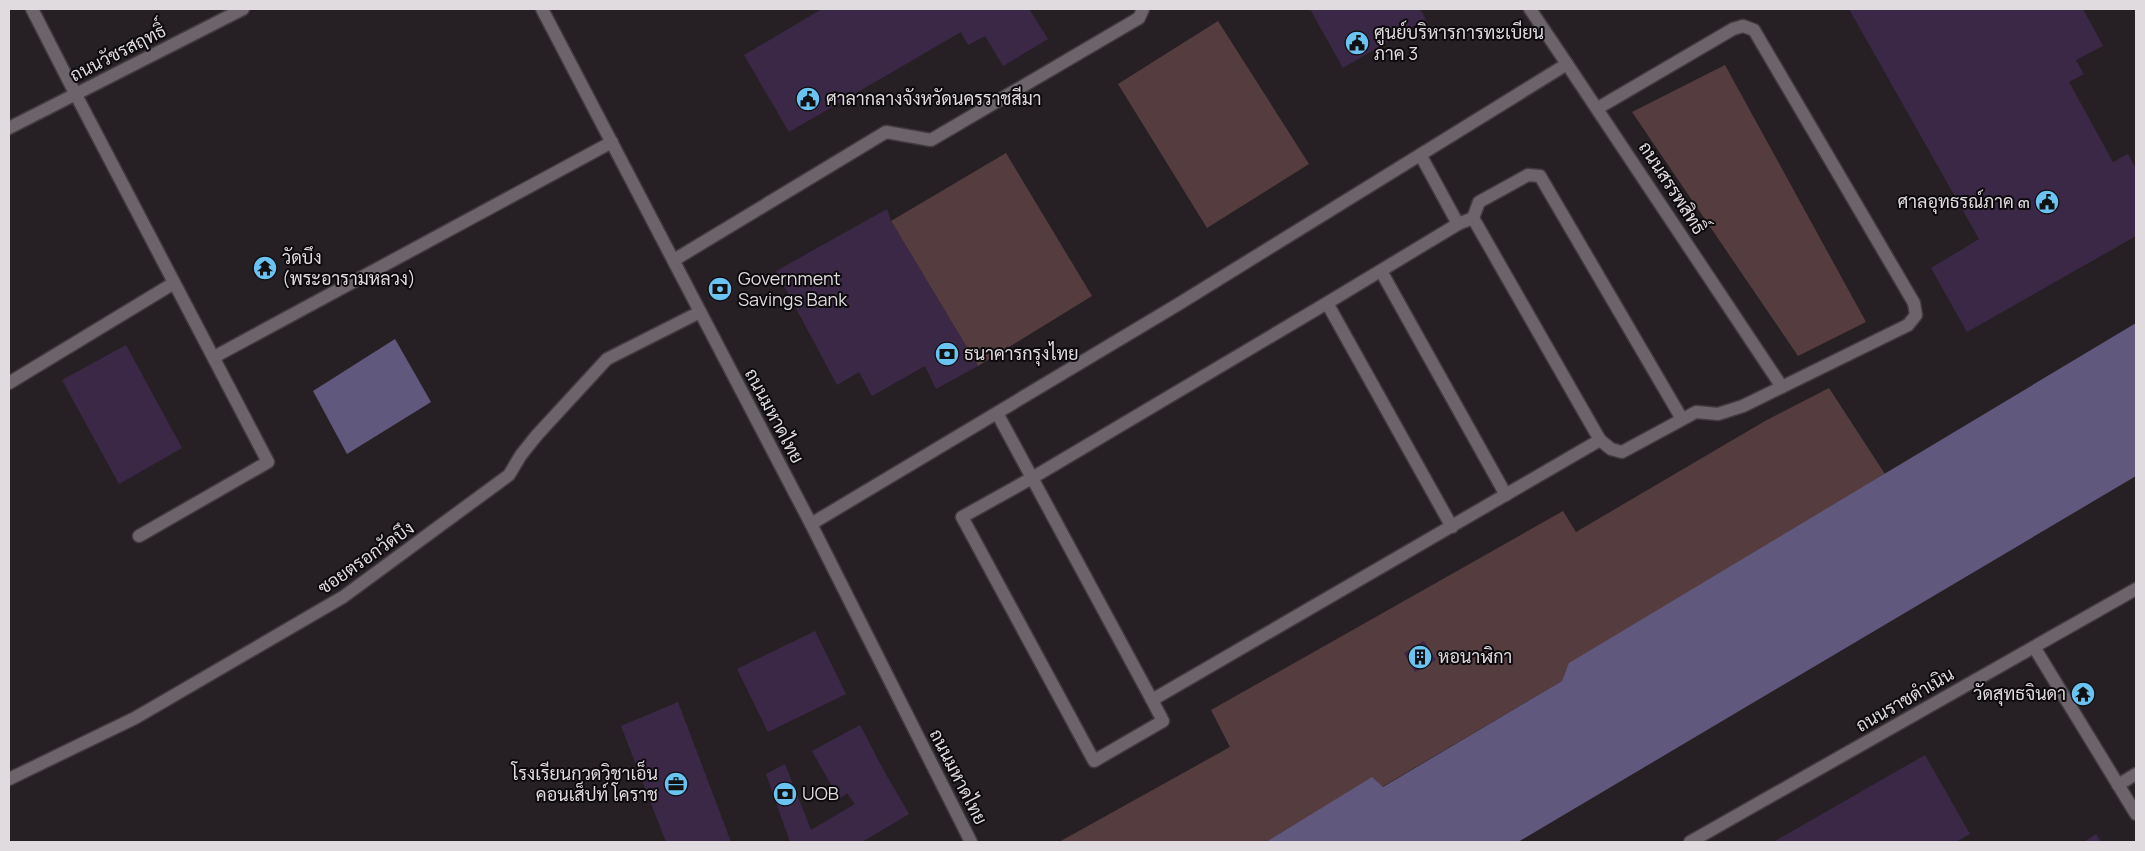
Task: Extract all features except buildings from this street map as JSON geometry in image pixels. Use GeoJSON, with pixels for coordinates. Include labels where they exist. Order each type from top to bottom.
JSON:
{"type":"FeatureCollection","features":[{"type":"Feature","properties":{"kind":"street"},"geometry":{"type":"LineString","coordinates":[[32,9],[268,462],[139,536]]}},
{"type":"Feature","properties":{"kind":"street","name":"ถนนวัชรสฤทธิ์"},"geometry":{"type":"LineString","coordinates":[[9,128],[243,9]]}},
{"type":"Feature","properties":{"kind":"street","name":"ถนนมหาดไทย"},"geometry":{"type":"LineString","coordinates":[[542,9],[811,524],[971,842]]}},
{"type":"Feature","properties":{"kind":"street"},"geometry":{"type":"LineString","coordinates":[[674,260],[886,132],[931,140],[1139,18],[1143,9]]}},
{"type":"Feature","properties":{"kind":"street","name":"ถนนสรรพสิทธิ์"},"geometry":{"type":"LineString","coordinates":[[1530,9],[1598,108],[1782,387]]}},
{"type":"Feature","properties":{"kind":"street"},"geometry":{"type":"LineString","coordinates":[[1473,218],[1600,440],[1611,449],[1622,452],[1696,412],[1718,414],[1743,406],[1908,325],[1916,315],[1914,303],[1754,30],[1744,26],[1732,29],[1598,108]]}},
{"type":"Feature","properties":{"kind":"street"},"geometry":{"type":"LineString","coordinates":[[811,524],[1421,156],[1567,64]]}},
{"type":"Feature","properties":{"kind":"street"},"geometry":{"type":"LineString","coordinates":[[214,357],[612,142]]}},
{"type":"Feature","properties":{"kind":"street"},"geometry":{"type":"LineString","coordinates":[[1421,156],[1458,224]]}},
{"type":"Feature","properties":{"kind":"street"},"geometry":{"type":"LineString","coordinates":[[997,413],[1032,478],[1152,700],[1164,721],[1094,761],[962,517],[1032,478],[1458,224],[1473,218],[1479,202],[1528,175],[1540,176],[1682,419]]}},
{"type":"Feature","properties":{"kind":"street"},"geometry":{"type":"LineString","coordinates":[[1382,271],[1506,495]]}},
{"type":"Feature","properties":{"kind":"street"},"geometry":{"type":"LineString","coordinates":[[9,383],[174,284]]}},
{"type":"Feature","properties":{"kind":"street"},"geometry":{"type":"LineString","coordinates":[[1327,303],[1452,527]]}},
{"type":"Feature","properties":{"kind":"street","name":"ซอยตรอกวัดบึง"},"geometry":{"type":"LineString","coordinates":[[9,779],[135,718],[342,597],[509,475],[521,455],[538,434],[607,360],[700,312]]}},
{"type":"Feature","properties":{"kind":"street"},"geometry":{"type":"LineString","coordinates":[[1152,700],[1600,440]]}},
{"type":"Feature","properties":{"kind":"street","name":"ถนนราชดำเนิน"},"geometry":{"type":"LineString","coordinates":[[1692,842],[2136,589]]}},
{"type":"Feature","properties":{"kind":"street"},"geometry":{"type":"LineString","coordinates":[[2034,647],[2136,814]]}},
{"type":"Feature","properties":{"kind":"street"},"geometry":{"type":"LineString","coordinates":[[2118,785],[2136,774]]}},
{"type":"Feature","properties":{"kind":"shaded area"},"geometry":{"type":"Polygon","coordinates":[[[1218,21],[1309,164],[1207,228],[1118,84],[1218,21]]]}},
{"type":"Feature","properties":{"kind":"shaded area"},"geometry":{"type":"Polygon","coordinates":[[[1725,65],[1866,322],[1798,356],[1632,112],[1725,65]]]}},
{"type":"Feature","properties":{"kind":"shaded area"},"geometry":{"type":"Polygon","coordinates":[[[1006,153],[1092,296],[978,366],[891,221],[1006,153]]]}},
{"type":"Feature","properties":{"kind":"shaded area"},"geometry":{"type":"Polygon","coordinates":[[[2136,323],[2136,476],[1518,842],[1266,842],[1372,777],[1383,787],[1562,681],[1569,663],[2136,323]]]}},
{"type":"Feature","properties":{"kind":"shaded area"},"geometry":{"type":"Polygon","coordinates":[[[395,339],[431,402],[347,454],[313,391],[395,339]]]}},
{"type":"Feature","properties":{"kind":"shaded area"},"geometry":{"type":"Polygon","coordinates":[[[1829,388],[1885,474],[1570,663],[1562,681],[1382,787],[1372,778],[1266,842],[1059,842],[1230,747],[1211,710],[1563,511],[1576,532],[1765,421],[1829,388]]]}},
{"type":"Feature","properties":{"kind":"place","name":"ศูนย์บริหารการทะเบียน ภาค 3"},"geometry":{"type":"Point","coordinates":[1357,43]}},
{"type":"Feature","properties":{"kind":"place","name":"ศาลากลางจังหวัดนครราชสีมา"},"geometry":{"type":"Point","coordinates":[808,99]}},
{"type":"Feature","properties":{"kind":"place","name":"ศาลอุทธรณ์ภาค ๓"},"geometry":{"type":"Point","coordinates":[2047,202]}},
{"type":"Feature","properties":{"kind":"place","name":"วัดบึง (พระอารามหลวง)"},"geometry":{"type":"Point","coordinates":[265,268]}},
{"type":"Feature","properties":{"kind":"place","name":"Government Savings Bank"},"geometry":{"type":"Point","coordinates":[720,289]}},
{"type":"Feature","properties":{"kind":"place","name":"ธนาคารกรุงไทย"},"geometry":{"type":"Point","coordinates":[947,354]}},
{"type":"Feature","properties":{"kind":"place","name":"หอนาฬิกา"},"geometry":{"type":"Point","coordinates":[1420,657]}},
{"type":"Feature","properties":{"kind":"place","name":"วัดสุทธจินดา"},"geometry":{"type":"Point","coordinates":[2083,694]}},
{"type":"Feature","properties":{"kind":"place","name":"โรงเรียนกวดวิชาเอ็น คอนเส็ปท์ โคราช"},"geometry":{"type":"Point","coordinates":[676,784]}},
{"type":"Feature","properties":{"kind":"place","name":"UOB"},"geometry":{"type":"Point","coordinates":[785,794]}}]}
